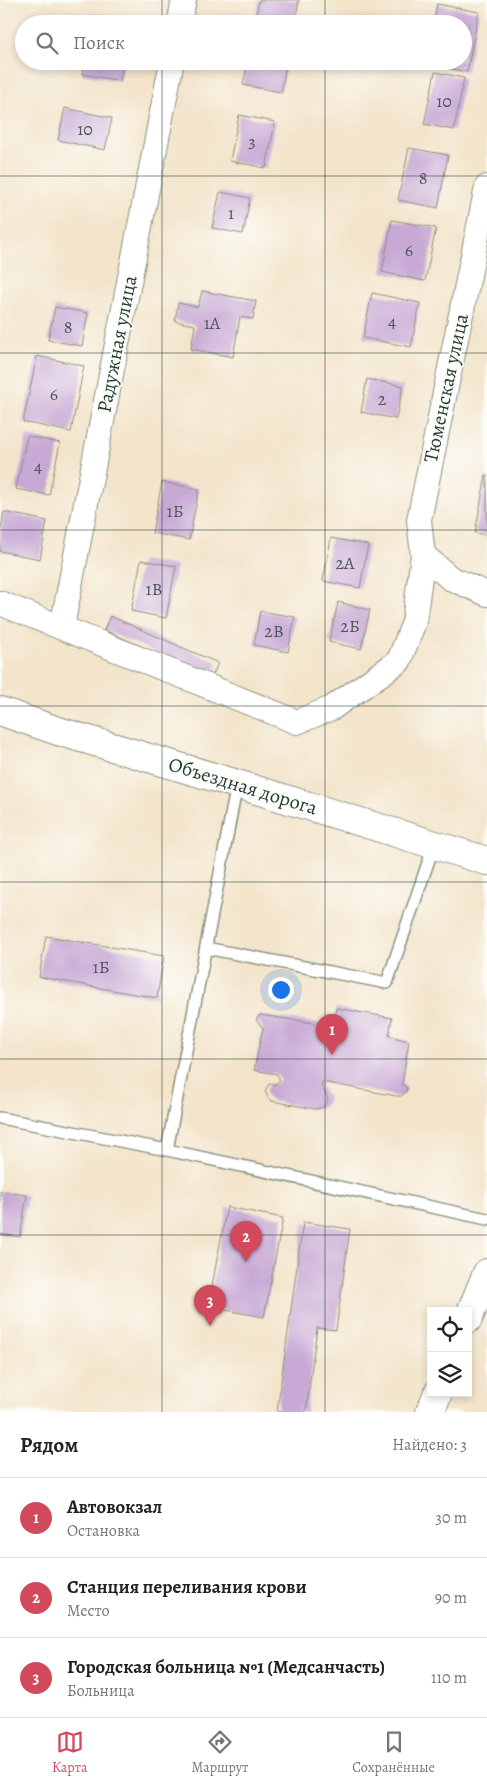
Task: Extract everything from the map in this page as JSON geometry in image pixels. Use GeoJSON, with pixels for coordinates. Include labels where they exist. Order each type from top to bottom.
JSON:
{"type":"FeatureCollection","features":[{"type":"Feature","properties":{"kind":"main road","name":"Объездная дорога"},"geometry":{"type":"LineString","coordinates":[[0,711],[58,731],[487,860]]}},
{"type":"Feature","properties":{"kind":"main road"},"geometry":{"type":"LineString","coordinates":[[472,1310],[487,1274]]}},
{"type":"Feature","properties":{"kind":"main road"},"geometry":{"type":"LineString","coordinates":[[430,1412],[436,1397]]}},
{"type":"Feature","properties":{"kind":"street"},"geometry":{"type":"LineString","coordinates":[[181,15],[184,0]]}},
{"type":"Feature","properties":{"kind":"street","name":"Радужная улица"},"geometry":{"type":"LineString","coordinates":[[62,627],[170,70]]}},
{"type":"Feature","properties":{"kind":"street","name":"Тюменская улица"},"geometry":{"type":"LineString","coordinates":[[0,603],[297,722],[332,708],[399,661],[414,622],[423,554],[419,520],[487,186]]}},
{"type":"Feature","properties":{"kind":"street"},"geometry":{"type":"LineString","coordinates":[[423,554],[450,578],[487,594]]}},
{"type":"Feature","properties":{"kind":"lane"},"geometry":{"type":"LineString","coordinates":[[167,1150],[237,784]]}},
{"type":"Feature","properties":{"kind":"lane"},"geometry":{"type":"LineString","coordinates":[[206,948],[387,983],[434,844]]}},
{"type":"Feature","properties":{"kind":"lane"},"geometry":{"type":"LineString","coordinates":[[0,1118],[167,1150],[487,1219]]}},
{"type":"Feature","properties":{"kind":"building"},"geometry":{"type":"Polygon","coordinates":[[[259,0],[299,0],[296,15],[256,15],[259,0]]]}},
{"type":"Feature","properties":{"kind":"building"},"geometry":{"type":"Polygon","coordinates":[[[437,4],[479,12],[472,47],[472,15],[435,15],[437,4]]]}},
{"type":"Feature","properties":{"kind":"building"},"geometry":{"type":"Polygon","coordinates":[[[83,70],[122,70],[120,81],[82,74],[83,70]]]}},
{"type":"Feature","properties":{"kind":"building"},"geometry":{"type":"Polygon","coordinates":[[[246,70],[285,70],[281,92],[243,85],[246,70]]]}},
{"type":"Feature","properties":{"kind":"building"},"geometry":{"type":"Polygon","coordinates":[[[435,72],[464,78],[454,130],[424,124],[435,72]]]}},
{"type":"Feature","properties":{"kind":"building"},"geometry":{"type":"Polygon","coordinates":[[[65,108],[112,118],[105,150],[58,140],[65,108]]]}},
{"type":"Feature","properties":{"kind":"building"},"geometry":{"type":"Polygon","coordinates":[[[239,115],[275,122],[266,168],[230,161],[239,115]]]}},
{"type":"Feature","properties":{"kind":"building"},"geometry":{"type":"Polygon","coordinates":[[[409,148],[448,155],[438,208],[398,200],[409,148]]]}},
{"type":"Feature","properties":{"kind":"building"},"geometry":{"type":"Polygon","coordinates":[[[220,192],[250,198],[243,234],[212,228],[220,192]]]}},
{"type":"Feature","properties":{"kind":"building"},"geometry":{"type":"Polygon","coordinates":[[[392,220],[436,228],[425,281],[382,272],[392,220]]]}},
{"type":"Feature","properties":{"kind":"building"},"geometry":{"type":"Polygon","coordinates":[[[202,291],[256,301],[253,319],[240,317],[233,357],[191,349],[195,325],[175,321],[178,303],[198,307],[202,291]]]}},
{"type":"Feature","properties":{"kind":"building"},"geometry":{"type":"Polygon","coordinates":[[[372,293],[420,303],[411,347],[363,338],[372,293]]]}},
{"type":"Feature","properties":{"kind":"building"},"geometry":{"type":"Polygon","coordinates":[[[55,307],[88,313],[82,346],[48,340],[55,307]]]}},
{"type":"Feature","properties":{"kind":"building"},"geometry":{"type":"Polygon","coordinates":[[[37,356],[84,366],[71,432],[23,422],[37,356]]]}},
{"type":"Feature","properties":{"kind":"building"},"geometry":{"type":"Polygon","coordinates":[[[367,379],[403,386],[396,419],[361,412],[367,379]]]}},
{"type":"Feature","properties":{"kind":"building"},"geometry":{"type":"Polygon","coordinates":[[[27,436],[60,443],[49,495],[16,489],[27,436]]]}},
{"type":"Feature","properties":{"kind":"building"},"geometry":{"type":"Polygon","coordinates":[[[487,475],[487,535],[475,533],[487,475]]]}},
{"type":"Feature","properties":{"kind":"building"},"geometry":{"type":"Polygon","coordinates":[[[162,482],[199,489],[189,540],[152,533],[162,482]]]}},
{"type":"Feature","properties":{"kind":"building"},"geometry":{"type":"Polygon","coordinates":[[[4,512],[47,521],[40,559],[0,551],[0,535],[4,512]]]}},
{"type":"Feature","properties":{"kind":"building"},"geometry":{"type":"Polygon","coordinates":[[[331,538],[368,545],[360,588],[323,581],[331,538]]]}},
{"type":"Feature","properties":{"kind":"building"},"geometry":{"type":"Polygon","coordinates":[[[141,560],[176,566],[166,618],[131,611],[141,560]]]}},
{"type":"Feature","properties":{"kind":"building"},"geometry":{"type":"Polygon","coordinates":[[[338,602],[370,610],[361,649],[329,642],[338,602]]]}},
{"type":"Feature","properties":{"kind":"building"},"geometry":{"type":"Polygon","coordinates":[[[260,611],[295,617],[288,652],[254,645],[260,611]]]}},
{"type":"Feature","properties":{"kind":"building"},"geometry":{"type":"Polygon","coordinates":[[[110,616],[218,663],[212,677],[104,630],[110,616]]]}},
{"type":"Feature","properties":{"kind":"building"},"geometry":{"type":"Polygon","coordinates":[[[46,936],[164,956],[157,998],[39,977],[46,936]]]}},
{"type":"Feature","properties":{"kind":"building"},"geometry":{"type":"Polygon","coordinates":[[[336,1008],[392,1018],[389,1036],[409,1041],[402,1084],[407,1088],[406,1092],[401,1096],[396,1096],[322,1082],[321,1086],[328,1101],[323,1107],[315,1109],[272,1101],[268,1098],[265,1091],[269,1084],[275,1084],[280,1080],[277,1074],[254,1070],[263,1028],[256,1020],[260,1015],[334,1026],[336,1008]]]}},
{"type":"Feature","properties":{"kind":"building"},"geometry":{"type":"Polygon","coordinates":[[[0,1191],[27,1195],[20,1237],[0,1234],[0,1191]]]}},
{"type":"Feature","properties":{"kind":"building"},"geometry":{"type":"Polygon","coordinates":[[[227,1207],[283,1218],[264,1317],[208,1307],[227,1207]]]}},
{"type":"Feature","properties":{"kind":"building"},"geometry":{"type":"Polygon","coordinates":[[[303,1222],[350,1229],[336,1330],[317,1328],[306,1412],[277,1412],[303,1222]]]}},
{"type":"Feature","properties":{"kind":"place","name":"Автовокзал"},"geometry":{"type":"Point","coordinates":[332,1055]}},
{"type":"Feature","properties":{"kind":"place","name":"Станция переливания крови"},"geometry":{"type":"Point","coordinates":[246,1262]}},
{"type":"Feature","properties":{"kind":"place","name":"Городская больница №1 (Медсанчасть)"},"geometry":{"type":"Point","coordinates":[210,1326]}}]}
